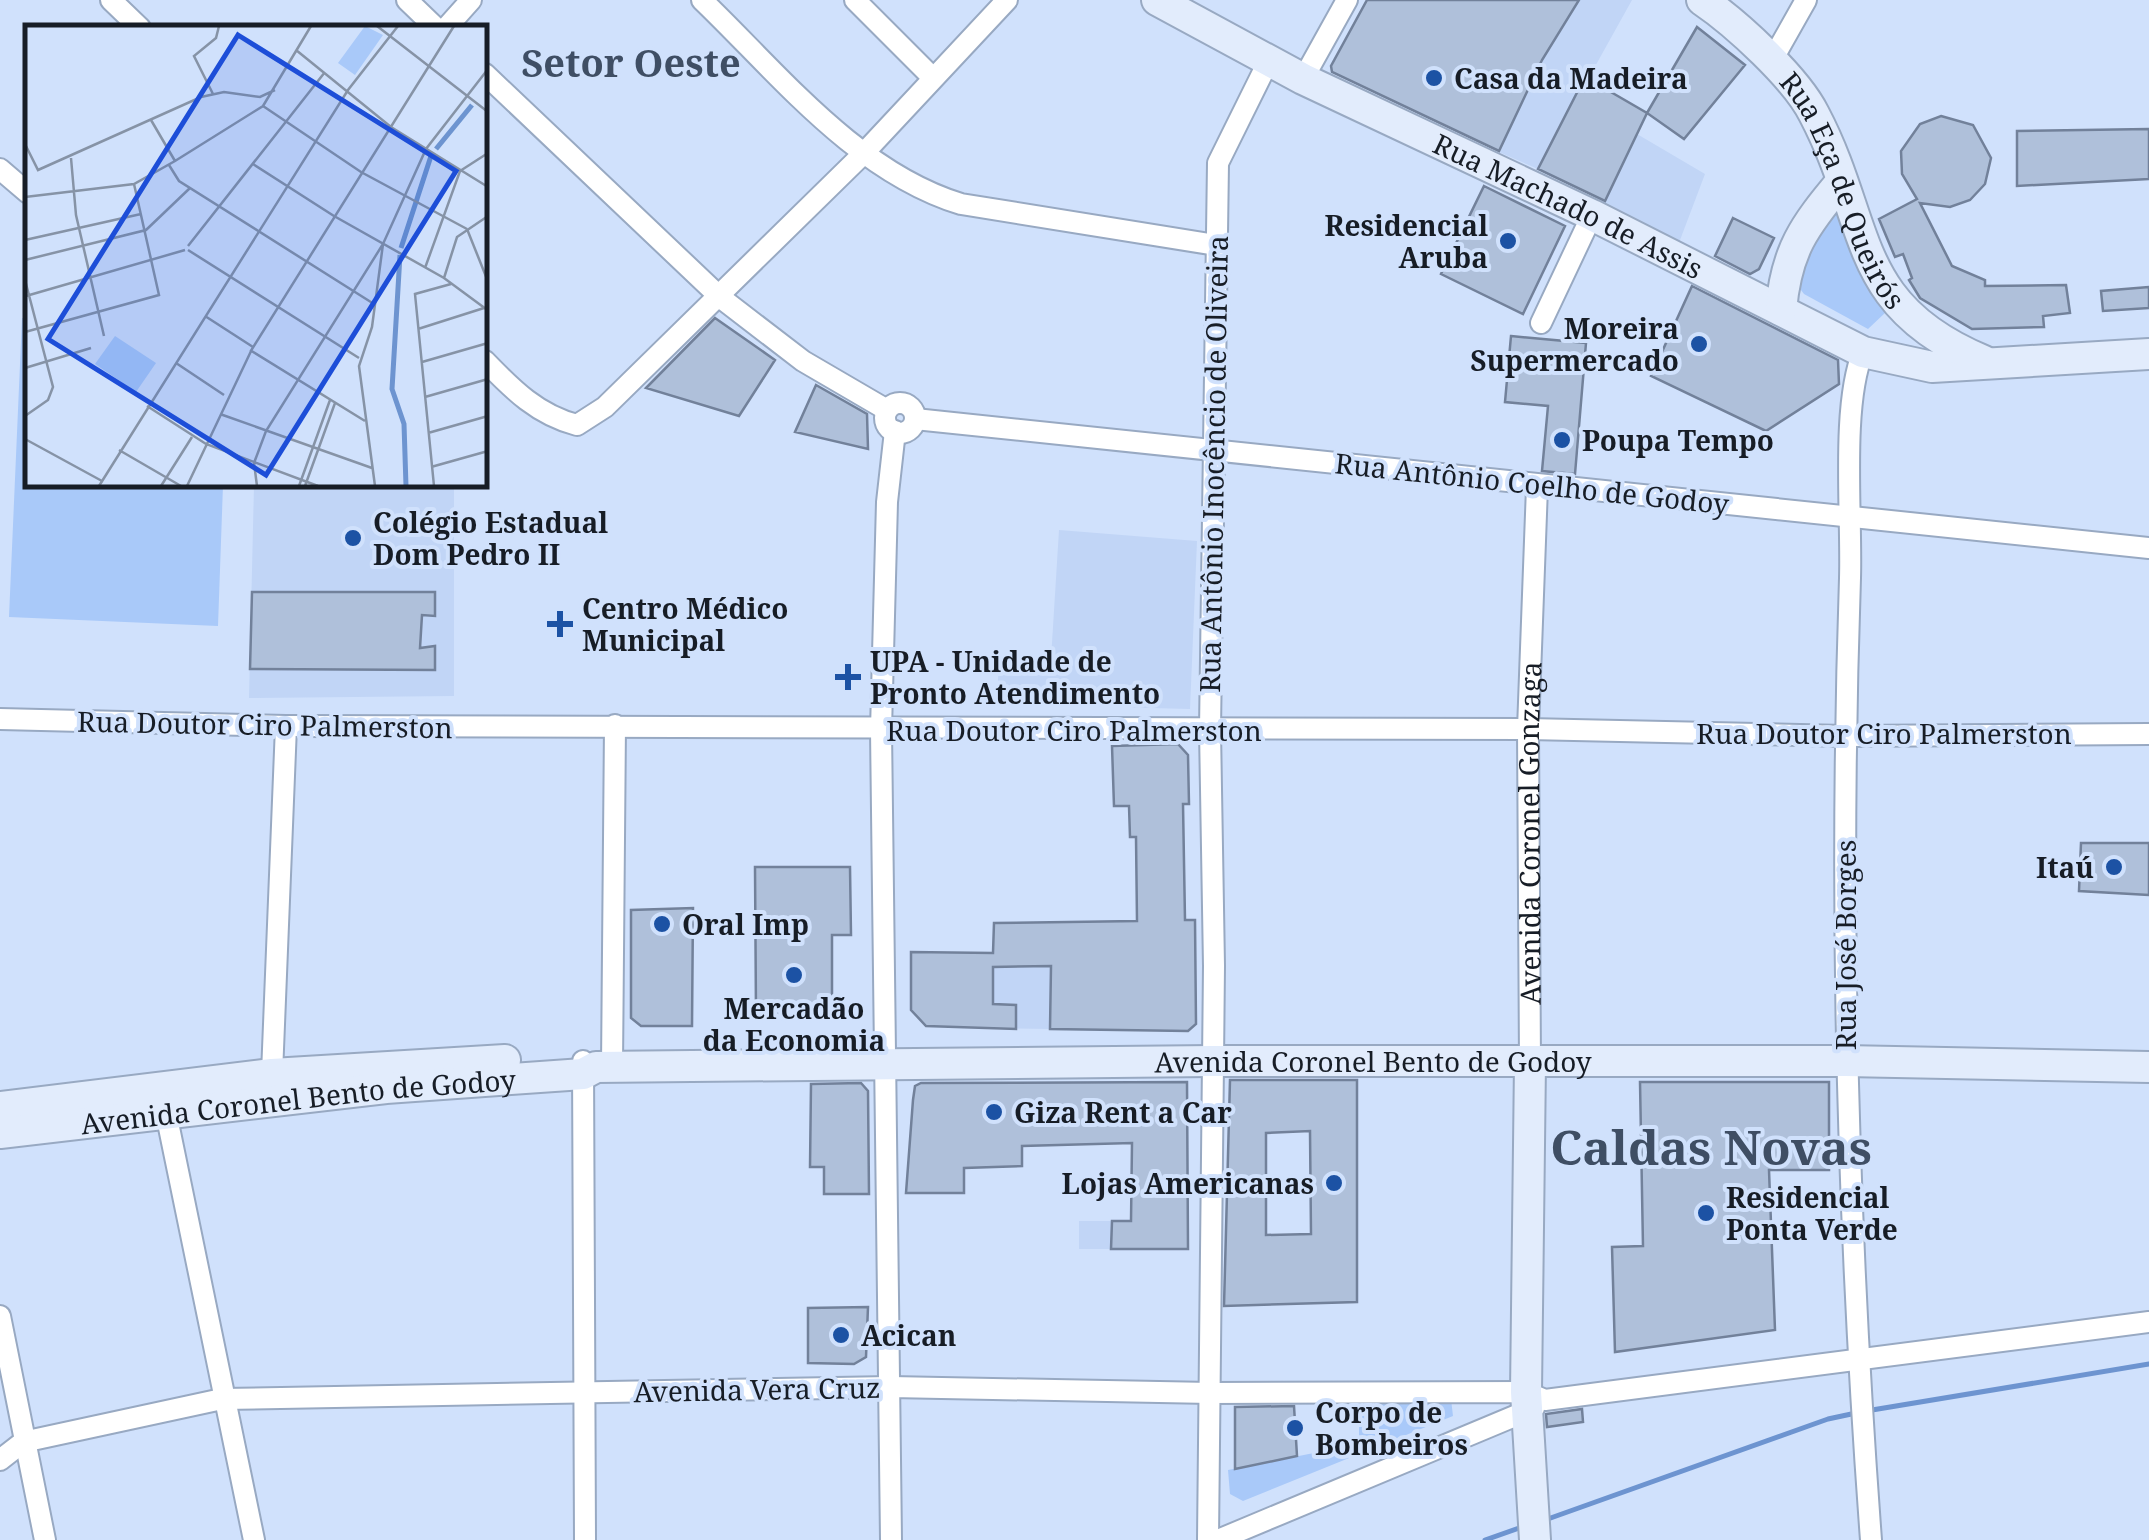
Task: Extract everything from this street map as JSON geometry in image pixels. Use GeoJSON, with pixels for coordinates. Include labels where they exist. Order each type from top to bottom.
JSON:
{"type":"FeatureCollection","features":[{"type":"Feature","properties":{"kind":"main road","name":"Rua Machado de Assis"},"geometry":{"type":"LineString","coordinates":[[1157,0],[1303,79],[1592,215],[1864,352],[1932,367],[2149,354]]}},
{"type":"Feature","properties":{"kind":"main road","name":"Rua Eça de Queirós"},"geometry":{"type":"LineString","coordinates":[[1702,0],[1771,62],[1813,111],[1874,268],[1899,308],[1940,340],[1991,364]]}},
{"type":"Feature","properties":{"kind":"main road"},"geometry":{"type":"LineString","coordinates":[[1781,310],[1784,273],[1802,228],[1841,182]]}},
{"type":"Feature","properties":{"kind":"main road"},"geometry":{"type":"LineString","coordinates":[[1864,352],[1887,331],[1899,308]]}},
{"type":"Feature","properties":{"kind":"main road","name":"Avenida Coronel Bento de Godoy"},"geometry":{"type":"LineString","coordinates":[[0,1107],[272,1074],[593,1067],[1212,1061],[1845,1061],[2149,1067]]}},
{"type":"Feature","properties":{"kind":"main road","name":"Avenida Coronel Gonzaga"},"geometry":{"type":"LineString","coordinates":[[1530,1063],[1534,1540]]}},
{"type":"Feature","properties":{"kind":"main road","name":"Avenida Coronel Bento de Godoy"},"geometry":{"type":"LineString","coordinates":[[0,1133],[593,1067]]}},
{"type":"Feature","properties":{"kind":"street"},"geometry":{"type":"LineString","coordinates":[[110,0],[137,25]]}},
{"type":"Feature","properties":{"kind":"street"},"geometry":{"type":"LineString","coordinates":[[406,0],[433,25]]}},
{"type":"Feature","properties":{"kind":"street"},"geometry":{"type":"LineString","coordinates":[[449,25],[471,0]]}},
{"type":"Feature","properties":{"kind":"street"},"geometry":{"type":"LineString","coordinates":[[702,0],[863,154],[925,193],[960,204],[1216,245]]}},
{"type":"Feature","properties":{"kind":"street"},"geometry":{"type":"LineString","coordinates":[[855,0],[932,77]]}},
{"type":"Feature","properties":{"kind":"street"},"geometry":{"type":"LineString","coordinates":[[488,365],[520,397],[554,419],[577,425],[605,407],[721,298],[1007,0]]}},
{"type":"Feature","properties":{"kind":"street"},"geometry":{"type":"LineString","coordinates":[[1303,79],[1346,0]]}},
{"type":"Feature","properties":{"kind":"street"},"geometry":{"type":"LineString","coordinates":[[1771,62],[1806,0]]}},
{"type":"Feature","properties":{"kind":"street","name":"Rua Antônio Inocêncio de Oliveira"},"geometry":{"type":"LineString","coordinates":[[1208,1540],[1210,730],[1218,163],[1269,60]]}},
{"type":"Feature","properties":{"kind":"street","name":"Rua Antônio Coelho de Godoy"},"geometry":{"type":"LineString","coordinates":[[488,77],[721,298],[803,360],[887,410],[904,404],[915,419],[2149,548]]}},
{"type":"Feature","properties":{"kind":"street"},"geometry":{"type":"LineString","coordinates":[[0,169],[25,190]]}},
{"type":"Feature","properties":{"kind":"street"},"geometry":{"type":"LineString","coordinates":[[1541,323],[1592,215]]}},
{"type":"Feature","properties":{"kind":"street","name":"Rua José Borges"},"geometry":{"type":"LineString","coordinates":[[1864,352],[1854,373],[1845,736],[1845,1061],[1858,1358],[1871,1540]]}},
{"type":"Feature","properties":{"kind":"street"},"geometry":{"type":"LineString","coordinates":[[887,410],[886,424],[894,431],[909,430],[915,419]]}},
{"type":"Feature","properties":{"kind":"street"},"geometry":{"type":"LineString","coordinates":[[891,1540],[881,730],[887,502],[894,431]]}},
{"type":"Feature","properties":{"kind":"street","name":"Avenida Coronel Gonzaga"},"geometry":{"type":"LineString","coordinates":[[1530,1063],[1528,729],[1537,487]]}},
{"type":"Feature","properties":{"kind":"street","name":"Rua Doutor Ciro Palmerston"},"geometry":{"type":"LineString","coordinates":[[0,719],[286,726],[1528,729],[1845,736],[2149,734]]}},
{"type":"Feature","properties":{"kind":"street"},"geometry":{"type":"LineString","coordinates":[[586,1540],[593,1067],[615,725]]}},
{"type":"Feature","properties":{"kind":"street"},"geometry":{"type":"LineString","coordinates":[[272,1074],[286,726]]}},
{"type":"Feature","properties":{"kind":"street"},"geometry":{"type":"LineString","coordinates":[[166,1113],[254,1540]]}},
{"type":"Feature","properties":{"kind":"street"},"geometry":{"type":"LineString","coordinates":[[0,1316],[45,1540]]}},
{"type":"Feature","properties":{"kind":"street"},"geometry":{"type":"LineString","coordinates":[[1218,1540],[1532,1402],[2149,1322]]}},
{"type":"Feature","properties":{"kind":"street","name":"Avenida Vera Cruz"},"geometry":{"type":"LineString","coordinates":[[0,1460],[23,1442],[222,1399],[891,1387],[1532,1402]]}},
{"type":"Feature","properties":{"kind":"shaded area"},"geometry":{"type":"Polygon","coordinates":[[[1579,0],[1632,0],[1538,169],[1499,152],[1542,60],[1579,0]]]}},
{"type":"Feature","properties":{"kind":"shaded area"},"geometry":{"type":"Polygon","coordinates":[[[1637,134],[1705,174],[1677,248],[1603,206],[1637,134]]]}},
{"type":"Feature","properties":{"kind":"shaded area"},"geometry":{"type":"Polygon","coordinates":[[[1835,213],[1843,218],[1886,312],[1868,329],[1804,294],[1798,286],[1799,249],[1835,213]]]}},
{"type":"Feature","properties":{"kind":"shaded area"},"geometry":{"type":"Polygon","coordinates":[[[25,318],[25,488],[223,488],[218,626],[9,617],[25,318]]]}},
{"type":"Feature","properties":{"kind":"shaded area","name":"Colégio Estadual Dom Pedro II"},"geometry":{"type":"Polygon","coordinates":[[[254,488],[454,488],[454,696],[249,698],[254,488]]]}},
{"type":"Feature","properties":{"kind":"shaded area"},"geometry":{"type":"Polygon","coordinates":[[[1059,530],[1197,541],[1190,709],[997,704],[999,657],[1051,659],[1059,530]]]}},
{"type":"Feature","properties":{"kind":"shaded area"},"geometry":{"type":"Polygon","coordinates":[[[994,923],[1051,923],[1050,1029],[992,1028],[994,923]]]}},
{"type":"Feature","properties":{"kind":"shaded area"},"geometry":{"type":"Polygon","coordinates":[[[1079,1221],[1188,1221],[1188,1249],[1079,1249],[1079,1221]]]}},
{"type":"Feature","properties":{"kind":"shaded area"},"geometry":{"type":"Polygon","coordinates":[[[1451,1399],[1453,1416],[1243,1501],[1230,1494],[1228,1470],[1359,1444],[1359,1401],[1451,1399]]]}},
{"type":"Feature","properties":{"kind":"building","name":"Casa da Madeira"},"geometry":{"type":"Polygon","coordinates":[[[1367,0],[1579,0],[1542,60],[1499,151],[1332,72],[1331,66],[1367,0]]]}},
{"type":"Feature","properties":{"kind":"building"},"geometry":{"type":"Polygon","coordinates":[[[1697,27],[1745,65],[1684,139],[1647,113],[1697,27]]]}},
{"type":"Feature","properties":{"kind":"building"},"geometry":{"type":"Polygon","coordinates":[[[1585,77],[1647,113],[1605,201],[1538,169],[1585,77]]]}},
{"type":"Feature","properties":{"kind":"building"},"geometry":{"type":"Polygon","coordinates":[[[1941,116],[1973,125],[1991,158],[1985,184],[1970,200],[1950,207],[1920,203],[1952,266],[1985,280],[1985,286],[2066,285],[2070,313],[2043,316],[2044,327],[1972,329],[1920,298],[1909,280],[1912,278],[1903,254],[1895,257],[1879,219],[1917,199],[1902,174],[1901,151],[1920,124],[1941,116]]]}},
{"type":"Feature","properties":{"kind":"building"},"geometry":{"type":"Polygon","coordinates":[[[2149,129],[2149,179],[2017,186],[2017,131],[2149,129]]]}},
{"type":"Feature","properties":{"kind":"building","name":"Residencial Aruba"},"geometry":{"type":"Polygon","coordinates":[[[1484,186],[1565,226],[1523,314],[1441,274],[1484,186]]]}},
{"type":"Feature","properties":{"kind":"building"},"geometry":{"type":"Polygon","coordinates":[[[1733,218],[1774,238],[1759,269],[1750,274],[1715,256],[1733,218]]]}},
{"type":"Feature","properties":{"kind":"building"},"geometry":{"type":"Polygon","coordinates":[[[1692,286],[1838,360],[1839,384],[1766,431],[1651,376],[1692,286]]]}},
{"type":"Feature","properties":{"kind":"building"},"geometry":{"type":"Polygon","coordinates":[[[2149,287],[2149,308],[2103,311],[2101,291],[2149,287]]]}},
{"type":"Feature","properties":{"kind":"building"},"geometry":{"type":"Polygon","coordinates":[[[715,318],[775,360],[739,416],[646,388],[715,318]]]}},
{"type":"Feature","properties":{"kind":"building","name":"Poupa Tempo"},"geometry":{"type":"Polygon","coordinates":[[[1511,336],[1586,343],[1575,474],[1542,471],[1548,406],[1505,402],[1511,336]]]}},
{"type":"Feature","properties":{"kind":"building"},"geometry":{"type":"Polygon","coordinates":[[[816,385],[867,414],[868,449],[795,432],[816,385]]]}},
{"type":"Feature","properties":{"kind":"building"},"geometry":{"type":"Polygon","coordinates":[[[252,592],[435,592],[435,616],[422,615],[420,648],[435,646],[435,670],[250,669],[252,592]]]}},
{"type":"Feature","properties":{"kind":"building"},"geometry":{"type":"Polygon","coordinates":[[[1178,744],[1188,755],[1189,804],[1183,804],[1185,920],[1195,920],[1196,1024],[1188,1031],[1050,1029],[1051,966],[993,967],[993,1004],[1016,1005],[1016,1029],[926,1026],[911,1010],[911,952],[993,953],[994,923],[1137,921],[1136,837],[1130,837],[1129,806],[1114,806],[1112,746],[1178,744]]]}},
{"type":"Feature","properties":{"kind":"building","name":"Itaú"},"geometry":{"type":"Polygon","coordinates":[[[2081,843],[2149,843],[2149,895],[2079,891],[2081,843]]]}},
{"type":"Feature","properties":{"kind":"building","name":"Mercadão da Economia"},"geometry":{"type":"Polygon","coordinates":[[[755,867],[850,867],[851,935],[832,935],[832,1015],[756,1015],[755,867]]]}},
{"type":"Feature","properties":{"kind":"building"},"geometry":{"type":"Polygon","coordinates":[[[693,908],[692,1026],[641,1026],[631,1018],[631,910],[693,908]]]}},
{"type":"Feature","properties":{"kind":"building"},"geometry":{"type":"Polygon","coordinates":[[[1230,1080],[1357,1080],[1357,1302],[1224,1306],[1230,1080]],[[1310,1131],[1266,1133],[1266,1235],[1311,1234],[1310,1131]]]}},
{"type":"Feature","properties":{"kind":"building"},"geometry":{"type":"Polygon","coordinates":[[[1187,1082],[1188,1249],[1111,1249],[1112,1221],[1131,1221],[1132,1143],[1022,1146],[1022,1166],[964,1168],[964,1193],[906,1193],[913,1100],[915,1086],[921,1083],[1187,1082]]]}},
{"type":"Feature","properties":{"kind":"building","name":"Residencial Ponta Verde"},"geometry":{"type":"Polygon","coordinates":[[[1640,1082],[1829,1082],[1829,1170],[1769,1170],[1775,1330],[1615,1352],[1612,1247],[1643,1246],[1640,1082]]]}},
{"type":"Feature","properties":{"kind":"building"},"geometry":{"type":"Polygon","coordinates":[[[861,1083],[868,1091],[869,1194],[824,1194],[824,1167],[810,1167],[811,1084],[861,1083]]]}},
{"type":"Feature","properties":{"kind":"building","name":"Acican"},"geometry":{"type":"Polygon","coordinates":[[[868,1307],[866,1357],[854,1364],[808,1363],[808,1308],[868,1307]]]}},
{"type":"Feature","properties":{"kind":"building"},"geometry":{"type":"Polygon","coordinates":[[[1294,1406],[1297,1456],[1235,1469],[1235,1407],[1294,1406]]]}},
{"type":"Feature","properties":{"kind":"building"},"geometry":{"type":"Polygon","coordinates":[[[1582,1409],[1583,1422],[1547,1427],[1546,1414],[1582,1409]]]}},
{"type":"Feature","properties":{"kind":"waterway"},"geometry":{"type":"LineString","coordinates":[[1866,1411],[2149,1364]]}},
{"type":"Feature","properties":{"kind":"waterway"},"geometry":{"type":"LineString","coordinates":[[1545,1520],[1828,1419],[1856,1413]]}},
{"type":"Feature","properties":{"kind":"waterway"},"geometry":{"type":"LineString","coordinates":[[1485,1540],[1525,1526]]}},
{"type":"Feature","properties":{"kind":"place","name":"Casa da Madeira"},"geometry":{"type":"Point","coordinates":[1434,78]}},
{"type":"Feature","properties":{"kind":"place","name":"Residencial Aruba"},"geometry":{"type":"Point","coordinates":[1508,241]}},
{"type":"Feature","properties":{"kind":"place","name":"Moreira Supermercado"},"geometry":{"type":"Point","coordinates":[1699,344]}},
{"type":"Feature","properties":{"kind":"place","name":"Poupa Tempo"},"geometry":{"type":"Point","coordinates":[1562,440]}},
{"type":"Feature","properties":{"kind":"place","name":"Colégio Estadual Dom Pedro II"},"geometry":{"type":"Point","coordinates":[353,538]}},
{"type":"Feature","properties":{"kind":"place","name":"Centro Médico Municipal"},"geometry":{"type":"Point","coordinates":[560,624]}},
{"type":"Feature","properties":{"kind":"place","name":"UPA - Unidade de Pronto Atendimento"},"geometry":{"type":"Point","coordinates":[848,677]}},
{"type":"Feature","properties":{"kind":"place","name":"Itaú"},"geometry":{"type":"Point","coordinates":[2114,867]}},
{"type":"Feature","properties":{"kind":"place","name":"Oral Imp"},"geometry":{"type":"Point","coordinates":[662,924]}},
{"type":"Feature","properties":{"kind":"place","name":"Mercadão da Economia"},"geometry":{"type":"Point","coordinates":[794,975]}},
{"type":"Feature","properties":{"kind":"place","name":"Giza Rent a Car"},"geometry":{"type":"Point","coordinates":[994,1112]}},
{"type":"Feature","properties":{"kind":"place","name":"Lojas Americanas"},"geometry":{"type":"Point","coordinates":[1334,1183]}},
{"type":"Feature","properties":{"kind":"place","name":"Residencial Ponta Verde"},"geometry":{"type":"Point","coordinates":[1706,1213]}},
{"type":"Feature","properties":{"kind":"place","name":"Acican"},"geometry":{"type":"Point","coordinates":[841,1335]}},
{"type":"Feature","properties":{"kind":"place","name":"Corpo de Bombeiros"},"geometry":{"type":"Point","coordinates":[1295,1428]}},
{"type":"Feature","properties":{"kind":"district","name":"Setor Oeste"},"geometry":{"type":"Point","coordinates":[631,62]}},
{"type":"Feature","properties":{"kind":"district","name":"Caldas Novas"},"geometry":{"type":"Point","coordinates":[1711,1146]}}]}
